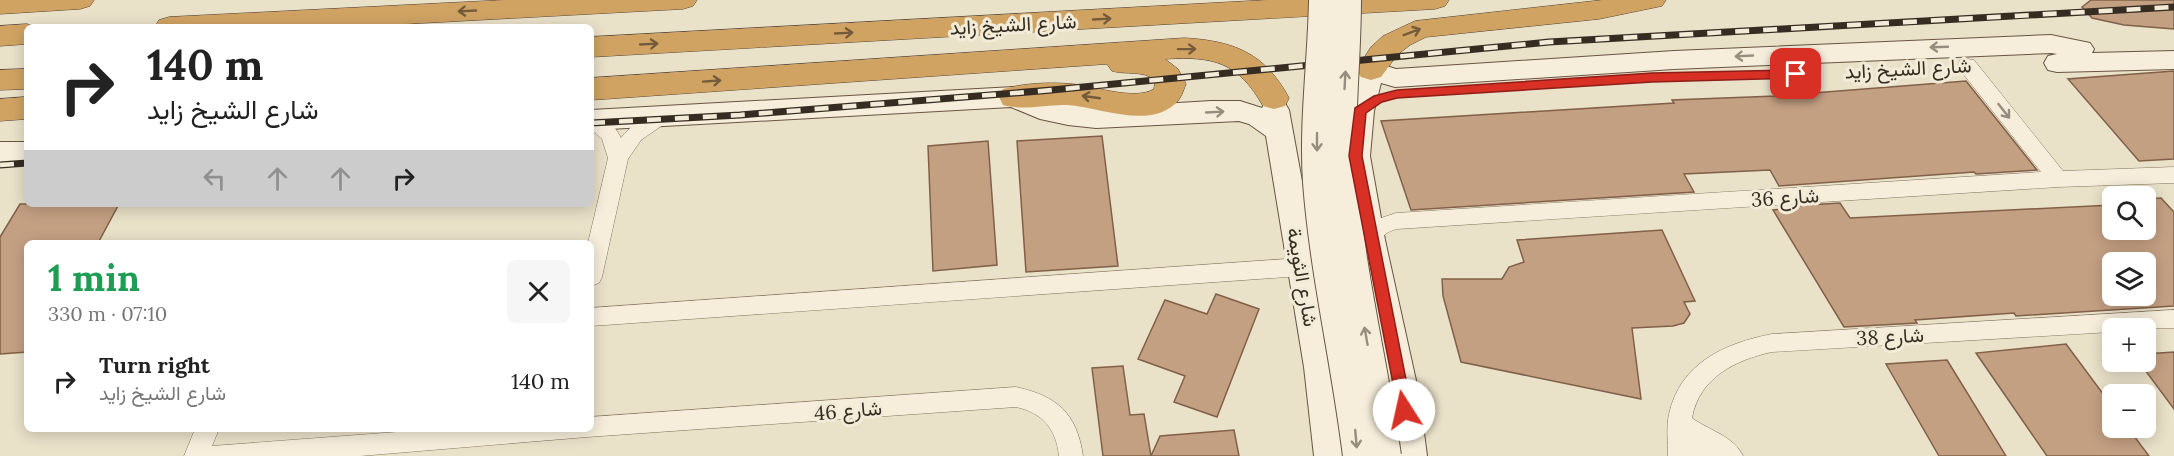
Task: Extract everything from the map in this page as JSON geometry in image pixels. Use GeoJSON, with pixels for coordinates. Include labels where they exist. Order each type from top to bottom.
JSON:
{"type":"FeatureCollection","features":[{"type":"Feature","properties":{"kind":"highway"},"geometry":{"type":"LineString","coordinates":[[0,5],[80,0]]}},
{"type":"Feature","properties":{"kind":"highway"},"geometry":{"type":"LineString","coordinates":[[224,24],[683,0]]}},
{"type":"Feature","properties":{"kind":"highway","name":"شارع الشيخ زايد"},"geometry":{"type":"LineString","coordinates":[[594,48],[1435,0]]}},
{"type":"Feature","properties":{"kind":"highway"},"geometry":{"type":"LineString","coordinates":[[1371,70],[1385,48],[1409,32],[1425,28],[1599,10],[1652,0]]}},
{"type":"Feature","properties":{"kind":"highway"},"geometry":{"type":"LineString","coordinates":[[0,36],[24,34]]}},
{"type":"Feature","properties":{"kind":"highway"},"geometry":{"type":"LineString","coordinates":[[594,89],[1200,48],[1242,61],[1263,78],[1274,98]]}},
{"type":"Feature","properties":{"kind":"highway"},"geometry":{"type":"LineString","coordinates":[[919,68],[1144,64],[1166,72],[1171,84],[1167,95],[1161,100],[1146,104],[1127,104],[1073,94],[1014,97]]}},
{"type":"Feature","properties":{"kind":"highway"},"geometry":{"type":"LineString","coordinates":[[0,80],[24,79]]}},
{"type":"Feature","properties":{"kind":"highway"},"geometry":{"type":"LineString","coordinates":[[0,110],[24,108]]}},
{"type":"Feature","properties":{"kind":"highway"},"geometry":{"type":"LineString","coordinates":[[0,125],[24,124]]}},
{"type":"Feature","properties":{"kind":"street"},"geometry":{"type":"LineString","coordinates":[[1324,0],[1324,40],[1317,131],[1317,178],[1322,228],[1355,421],[1358,456]]}},
{"type":"Feature","properties":{"kind":"street"},"geometry":{"type":"LineString","coordinates":[[1346,0],[1347,45],[1342,133],[1346,219],[1386,456]]}},
{"type":"Feature","properties":{"kind":"street"},"geometry":{"type":"LineString","coordinates":[[1408,441],[1356,156],[1360,111],[1371,70],[1395,78],[1674,60],[1944,47],[2043,44],[2081,49]]}},
{"type":"Feature","properties":{"kind":"street"},"geometry":{"type":"LineString","coordinates":[[2058,179],[1967,65],[1970,57],[1979,53],[2174,48]]}},
{"type":"Feature","properties":{"kind":"street","name":"شارع الشيخ زايد"},"geometry":{"type":"LineString","coordinates":[[1360,111],[1378,99],[1397,94],[1652,78],[1774,75],[1967,65],[2174,60]]}},
{"type":"Feature","properties":{"kind":"street"},"geometry":{"type":"LineString","coordinates":[[594,120],[1014,97],[1039,110],[1083,118],[1240,111],[1259,117],[1278,130]]}},
{"type":"Feature","properties":{"kind":"street","name":"شارع الثويمة"},"geometry":{"type":"LineString","coordinates":[[1274,98],[1320,368],[1329,441]]}},
{"type":"Feature","properties":{"kind":"street"},"geometry":{"type":"LineString","coordinates":[[745,112],[772,135]]}},
{"type":"Feature","properties":{"kind":"street"},"geometry":{"type":"LineString","coordinates":[[594,264],[618,158],[634,135],[660,117]]}},
{"type":"Feature","properties":{"kind":"street"},"geometry":{"type":"LineString","coordinates":[[594,122],[611,136],[618,158]]}},
{"type":"Feature","properties":{"kind":"street"},"geometry":{"type":"LineString","coordinates":[[0,153],[24,152]]}},
{"type":"Feature","properties":{"kind":"street","name":"شارع 36"},"geometry":{"type":"LineString","coordinates":[[1364,206],[1396,221],[2058,179],[2174,176]]}},
{"type":"Feature","properties":{"kind":"street"},"geometry":{"type":"LineString","coordinates":[[1370,240],[1379,227],[1396,221]]}},
{"type":"Feature","properties":{"kind":"street"},"geometry":{"type":"LineString","coordinates":[[594,317],[1301,267]]}},
{"type":"Feature","properties":{"kind":"street","name":"شارع 38"},"geometry":{"type":"LineString","coordinates":[[1680,456],[1681,414],[1687,395],[1699,378],[1723,358],[1750,347],[1795,342],[2174,319]]}},
{"type":"Feature","properties":{"kind":"street"},"geometry":{"type":"LineString","coordinates":[[1320,368],[1341,382],[1362,387],[1380,381],[1395,364]]}},
{"type":"Feature","properties":{"kind":"street","name":"شارع 46"},"geometry":{"type":"LineString","coordinates":[[594,429],[1016,397],[1039,403],[1058,416],[1069,436],[1071,456]]}},
{"type":"Feature","properties":{"kind":"street"},"geometry":{"type":"LineString","coordinates":[[1329,441],[1346,407],[1365,403],[1384,409],[1408,441]]}},
{"type":"Feature","properties":{"kind":"street"},"geometry":{"type":"LineString","coordinates":[[1680,425],[1704,436],[1731,456]]}},
{"type":"Feature","properties":{"kind":"street"},"geometry":{"type":"LineString","coordinates":[[196,456],[206,432]]}},
{"type":"Feature","properties":{"kind":"street"},"geometry":{"type":"LineString","coordinates":[[215,456],[395,449],[541,432]]}},
{"type":"Feature","properties":{"kind":"street"},"geometry":{"type":"LineString","coordinates":[[1695,456],[1718,456]]}},
{"type":"Feature","properties":{"kind":"building"},"geometry":{"type":"Polygon","coordinates":[[[2091,0],[2174,0],[2174,29],[2124,25],[2092,18],[2082,7],[2091,0]]]}},
{"type":"Feature","properties":{"kind":"building"},"geometry":{"type":"Polygon","coordinates":[[[2174,71],[2174,159],[2139,161],[2068,79],[2174,71]]]}},
{"type":"Feature","properties":{"kind":"building"},"geometry":{"type":"Polygon","coordinates":[[[1966,81],[2037,170],[1976,174],[1974,172],[1779,186],[1770,170],[1684,174],[1694,192],[1411,210],[1381,121],[1674,103],[1672,100],[1776,96],[1966,81]]]}},
{"type":"Feature","properties":{"kind":"building"},"geometry":{"type":"Polygon","coordinates":[[[1102,136],[1118,266],[1026,272],[1017,141],[1102,136]]]}},
{"type":"Feature","properties":{"kind":"building"},"geometry":{"type":"Polygon","coordinates":[[[988,141],[997,265],[933,271],[928,146],[988,141]]]}},
{"type":"Feature","properties":{"kind":"building"},"geometry":{"type":"Polygon","coordinates":[[[2156,198],[2161,198],[2174,212],[2174,306],[2016,316],[2014,313],[1915,320],[1917,323],[1844,327],[1773,210],[1793,208],[1791,206],[1840,203],[1850,218],[2102,205],[2102,240],[2156,240],[2156,198]]]}},
{"type":"Feature","properties":{"kind":"building"},"geometry":{"type":"Polygon","coordinates":[[[20,204],[24,204],[24,207],[117,207],[100,240],[24,240],[24,352],[0,354],[0,237],[20,204]]]}},
{"type":"Feature","properties":{"kind":"building"},"geometry":{"type":"Polygon","coordinates":[[[1662,230],[1695,301],[1684,302],[1690,314],[1684,323],[1673,326],[1632,328],[1641,399],[1461,362],[1443,296],[1442,279],[1502,279],[1509,267],[1524,262],[1517,240],[1662,230]]]}},
{"type":"Feature","properties":{"kind":"building"},"geometry":{"type":"Polygon","coordinates":[[[1216,294],[1259,309],[1217,417],[1174,402],[1185,376],[1138,359],[1165,300],[1207,314],[1216,294]]]}},
{"type":"Feature","properties":{"kind":"building"},"geometry":{"type":"Polygon","coordinates":[[[2066,344],[2102,393],[2102,438],[2136,438],[2149,456],[2047,456],[1976,353],[2066,344]]]}},
{"type":"Feature","properties":{"kind":"building"},"geometry":{"type":"Polygon","coordinates":[[[2174,352],[2174,409],[2146,372],[2156,372],[2156,353],[2174,352]]]}},
{"type":"Feature","properties":{"kind":"building"},"geometry":{"type":"Polygon","coordinates":[[[1947,360],[2006,456],[1939,456],[1886,364],[1947,360]]]}},
{"type":"Feature","properties":{"kind":"building"},"geometry":{"type":"Polygon","coordinates":[[[1123,366],[1130,415],[1144,414],[1151,456],[1103,456],[1092,368],[1123,366]]]}},
{"type":"Feature","properties":{"kind":"building"},"geometry":{"type":"Polygon","coordinates":[[[1234,430],[1239,456],[1151,456],[1160,436],[1234,430]]]}},
{"type":"Feature","properties":{"kind":"railway"},"geometry":{"type":"LineString","coordinates":[[594,123],[740,115],[1052,90],[1549,42],[2174,7]]}},
{"type":"Feature","properties":{"kind":"railway"},"geometry":{"type":"LineString","coordinates":[[0,165],[24,163]]}},
{"type":"Feature","properties":{"kind":"route"},"geometry":{"type":"LineString","coordinates":[[1404,410],[1370,240],[1356,156],[1360,111],[1378,99],[1397,94],[1652,78],[1796,74]]}}]}
